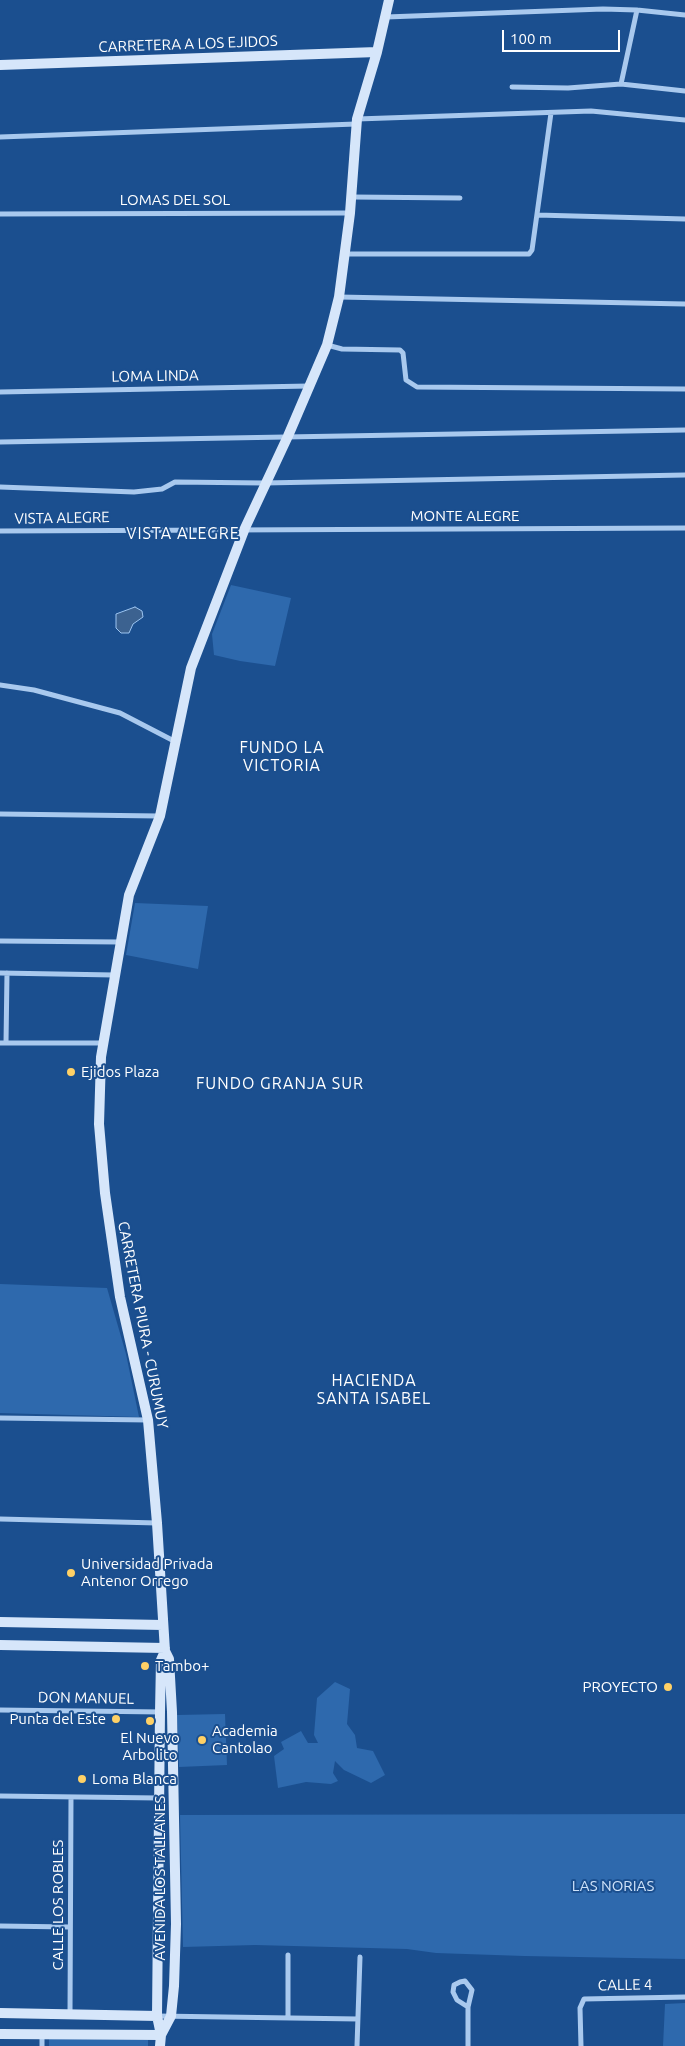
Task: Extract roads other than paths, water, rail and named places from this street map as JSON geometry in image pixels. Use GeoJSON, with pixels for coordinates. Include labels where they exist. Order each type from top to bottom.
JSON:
{"type":"FeatureCollection","features":[{"type":"Feature","properties":{"kind":"main road","name":"CARRETERA PIURA - CURUMUY"},"geometry":{"type":"LineString","coordinates":[[165,1654],[157,1523],[148,1420],[120,1297],[105,1193],[99,1124],[103,1043],[128,895],[160,816],[174,741],[191,668],[245,528],[264,483],[288,436],[327,345],[340,297],[350,213],[357,121],[386,17],[388,0]]}},
{"type":"Feature","properties":{"kind":"main road","name":"CARRETERA A LOS EJIDOS"},"geometry":{"type":"LineString","coordinates":[[0,65],[376,52]]}},
{"type":"Feature","properties":{"kind":"main road"},"geometry":{"type":"LineString","coordinates":[[0,1622],[164,1625]]}},
{"type":"Feature","properties":{"kind":"main road"},"geometry":{"type":"LineString","coordinates":[[0,1645],[165,1654]]}},
{"type":"Feature","properties":{"kind":"main road","name":"AVENIDA LOS TALLANES"},"geometry":{"type":"LineString","coordinates":[[160,2046],[161,2035],[157,2016],[160,1712],[165,1654]]}},
{"type":"Feature","properties":{"kind":"main road","name":"AVENIDA LOS TALLANES"},"geometry":{"type":"LineString","coordinates":[[161,2035],[171,2016],[176,1924],[172,1712],[165,1654]]}},
{"type":"Feature","properties":{"kind":"main road"},"geometry":{"type":"LineString","coordinates":[[0,2014],[70,2013],[157,2016]]}},
{"type":"Feature","properties":{"kind":"main road"},"geometry":{"type":"LineString","coordinates":[[0,2034],[161,2035]]}},
{"type":"Feature","properties":{"kind":"street"},"geometry":{"type":"LineString","coordinates":[[386,17],[637,10],[685,15]]}},
{"type":"Feature","properties":{"kind":"street"},"geometry":{"type":"LineString","coordinates":[[621,84],[637,10]]}},
{"type":"Feature","properties":{"kind":"street"},"geometry":{"type":"LineString","coordinates":[[512,87],[568,88],[621,84],[685,91]]}},
{"type":"Feature","properties":{"kind":"street"},"geometry":{"type":"LineString","coordinates":[[0,137],[551,113],[613,112],[685,120]]}},
{"type":"Feature","properties":{"kind":"street"},"geometry":{"type":"LineString","coordinates":[[345,254],[464,253],[525,255],[532,250],[551,113]]}},
{"type":"Feature","properties":{"kind":"street"},"geometry":{"type":"LineString","coordinates":[[351,196],[460,198]]}},
{"type":"Feature","properties":{"kind":"street","name":"LOMAS DEL SOL"},"geometry":{"type":"LineString","coordinates":[[0,214],[350,213]]}},
{"type":"Feature","properties":{"kind":"street"},"geometry":{"type":"LineString","coordinates":[[537,215],[685,219]]}},
{"type":"Feature","properties":{"kind":"street"},"geometry":{"type":"LineString","coordinates":[[340,297],[685,304]]}},
{"type":"Feature","properties":{"kind":"street"},"geometry":{"type":"LineString","coordinates":[[327,345],[342,349],[400,350],[403,352],[406,380],[412,385],[421,387],[685,389]]}},
{"type":"Feature","properties":{"kind":"street","name":"LOMA LINDA"},"geometry":{"type":"LineString","coordinates":[[0,392],[310,386]]}},
{"type":"Feature","properties":{"kind":"street"},"geometry":{"type":"LineString","coordinates":[[0,442],[685,430]]}},
{"type":"Feature","properties":{"kind":"street"},"geometry":{"type":"LineString","coordinates":[[0,487],[134,492],[162,489],[175,482],[264,483],[685,475]]}},
{"type":"Feature","properties":{"kind":"street","name":"MONTE ALEGRE"},"geometry":{"type":"LineString","coordinates":[[245,528],[685,528]]}},
{"type":"Feature","properties":{"kind":"street","name":"VISTA ALEGRE"},"geometry":{"type":"LineString","coordinates":[[0,531],[245,528]]}},
{"type":"Feature","properties":{"kind":"street"},"geometry":{"type":"LineString","coordinates":[[0,685],[34,690],[120,713],[174,741]]}},
{"type":"Feature","properties":{"kind":"street"},"geometry":{"type":"LineString","coordinates":[[0,814],[160,816]]}},
{"type":"Feature","properties":{"kind":"street"},"geometry":{"type":"LineString","coordinates":[[0,941],[120,942]]}},
{"type":"Feature","properties":{"kind":"street"},"geometry":{"type":"LineString","coordinates":[[0,973],[114,975]]}},
{"type":"Feature","properties":{"kind":"street"},"geometry":{"type":"LineString","coordinates":[[7,973],[3,1043],[103,1043]]}},
{"type":"Feature","properties":{"kind":"street"},"geometry":{"type":"LineString","coordinates":[[0,1418],[148,1420]]}},
{"type":"Feature","properties":{"kind":"street"},"geometry":{"type":"LineString","coordinates":[[0,1518],[157,1523]]}},
{"type":"Feature","properties":{"kind":"street","name":"DON MANUEL"},"geometry":{"type":"LineString","coordinates":[[0,1710],[172,1712]]}},
{"type":"Feature","properties":{"kind":"street"},"geometry":{"type":"LineString","coordinates":[[0,1796],[160,1798]]}},
{"type":"Feature","properties":{"kind":"street","name":"CALLE LOS ROBLES"},"geometry":{"type":"LineString","coordinates":[[70,2013],[71,1797]]}},
{"type":"Feature","properties":{"kind":"street"},"geometry":{"type":"LineString","coordinates":[[0,1926],[70,1927]]}},
{"type":"Feature","properties":{"kind":"street"},"geometry":{"type":"LineString","coordinates":[[288,1955],[288,2018]]}},
{"type":"Feature","properties":{"kind":"street"},"geometry":{"type":"LineString","coordinates":[[357,2046],[360,1958]]}},
{"type":"Feature","properties":{"kind":"street"},"geometry":{"type":"LineString","coordinates":[[468,2007],[457,2000],[453,1992],[454,1985],[460,1982],[465,1982],[472,1990],[468,2007],[468,2046]]}},
{"type":"Feature","properties":{"kind":"street","name":"CALLE 4"},"geometry":{"type":"LineString","coordinates":[[581,2046],[580,2008],[584,1999],[685,1997]]}},
{"type":"Feature","properties":{"kind":"street"},"geometry":{"type":"LineString","coordinates":[[157,2016],[358,2019]]}},
{"type":"Feature","properties":{"kind":"street"},"geometry":{"type":"LineString","coordinates":[[42,2034],[42,2046]]}},
{"type":"Feature","properties":{"kind":"place","name":"Ejidos Plaza"},"geometry":{"type":"Point","coordinates":[71,1072]}},
{"type":"Feature","properties":{"kind":"place","name":"Universidad Privada Antenor Orrego"},"geometry":{"type":"Point","coordinates":[71,1573]}},
{"type":"Feature","properties":{"kind":"place","name":"Tambo+"},"geometry":{"type":"Point","coordinates":[145,1666]}},
{"type":"Feature","properties":{"kind":"place","name":"PROYECTO"},"geometry":{"type":"Point","coordinates":[668,1687]}},
{"type":"Feature","properties":{"kind":"place","name":"Punta del Este"},"geometry":{"type":"Point","coordinates":[116,1719]}},
{"type":"Feature","properties":{"kind":"place","name":"El Nuevo Arbolito"},"geometry":{"type":"Point","coordinates":[150,1721]}},
{"type":"Feature","properties":{"kind":"place","name":"Academia Cantolao"},"geometry":{"type":"Point","coordinates":[202,1740]}},
{"type":"Feature","properties":{"kind":"place","name":"Loma Blanca"},"geometry":{"type":"Point","coordinates":[82,1779]}},
{"type":"Feature","properties":{"kind":"district","name":"VISTA ALEGRE"},"geometry":{"type":"Point","coordinates":[183,534]}},
{"type":"Feature","properties":{"kind":"district","name":"FUNDO LA VICTORIA"},"geometry":{"type":"Point","coordinates":[282,757]}},
{"type":"Feature","properties":{"kind":"district","name":"FUNDO GRANJA SUR"},"geometry":{"type":"Point","coordinates":[280,1084]}},
{"type":"Feature","properties":{"kind":"district","name":"HACIENDA SANTA ISABEL"},"geometry":{"type":"Point","coordinates":[374,1390]}},
{"type":"Feature","properties":{"kind":"park label","name":"LAS NORIAS"},"geometry":{"type":"Point","coordinates":[613,1886]}}]}
